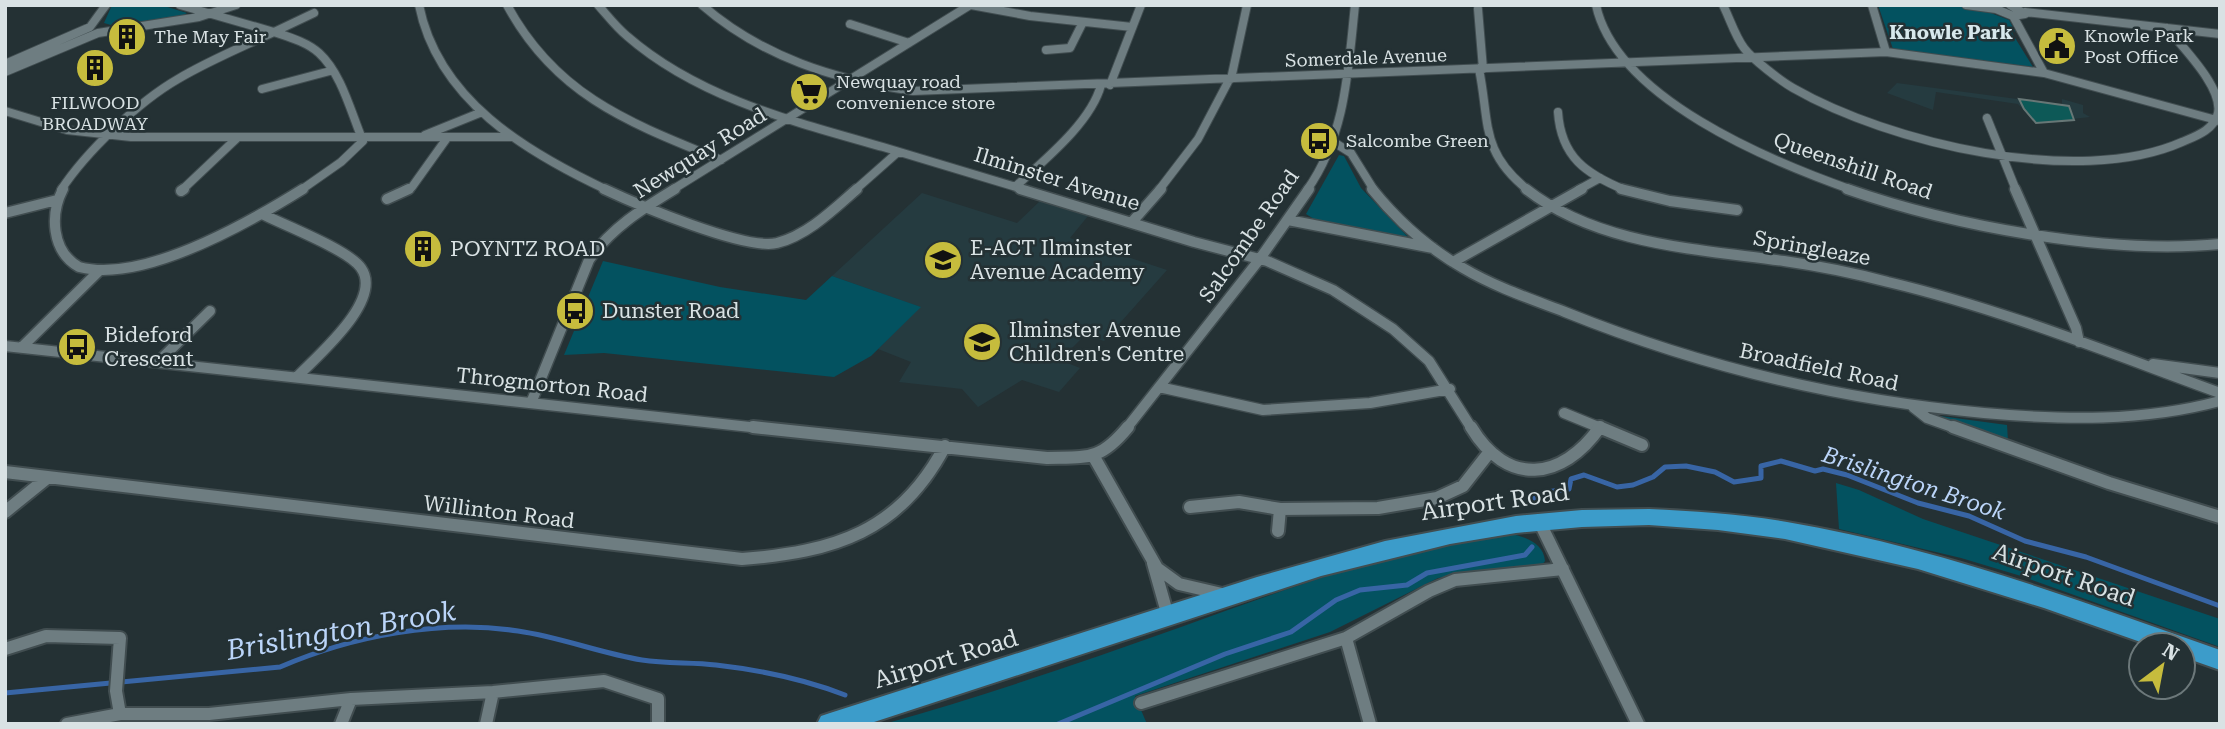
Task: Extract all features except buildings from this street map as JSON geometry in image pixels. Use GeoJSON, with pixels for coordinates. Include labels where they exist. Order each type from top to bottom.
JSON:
{"type":"FeatureCollection","features":[{"type":"Feature","properties":{"kind":"highway","name":"Airport Road"},"geometry":{"type":"LineString","coordinates":[[830,724],[950,689],[1231,595],[1401,545],[1463,532],[1588,517],[1651,517],[1774,529],[1836,540],[1993,580],[2138,631]]}},
{"type":"Feature","properties":{"kind":"highway","name":"Airport Road"},"geometry":{"type":"LineString","coordinates":[[2197,652],[2220,660]]}},
{"type":"Feature","properties":{"kind":"street"},"geometry":{"type":"LineString","coordinates":[[5,64],[90,27],[106,5]]}},
{"type":"Feature","properties":{"kind":"street"},"geometry":{"type":"LineString","coordinates":[[180,5],[274,33],[312,48],[321,55],[330,71],[358,124],[363,141],[345,158],[262,214],[157,259],[132,266],[100,270],[72,264],[57,242],[54,217],[57,200],[79,163],[176,80],[274,33],[314,13]]}},
{"type":"Feature","properties":{"kind":"street"},"geometry":{"type":"LineString","coordinates":[[5,72],[98,33],[210,14],[236,5]]}},
{"type":"Feature","properties":{"kind":"street"},"geometry":{"type":"LineString","coordinates":[[419,5],[425,34],[442,67],[466,97],[512,137],[582,178],[647,207],[746,242],[775,244],[801,233],[898,152]]}},
{"type":"Feature","properties":{"kind":"street"},"geometry":{"type":"LineString","coordinates":[[508,5],[516,26],[533,49],[565,81],[631,122],[721,160]]}},
{"type":"Feature","properties":{"kind":"street","name":"Ilminster Avenue"},"geometry":{"type":"LineString","coordinates":[[597,5],[628,38],[664,64],[698,83],[789,118],[1259,260],[1320,283],[1366,308],[1429,361],[1450,388],[1488,454]]}},
{"type":"Feature","properties":{"kind":"street","name":"Somerdale Avenue"},"geometry":{"type":"LineString","coordinates":[[702,5],[723,24],[755,43],[850,80],[891,89],[932,92],[1885,52],[2045,73],[2218,121]]}},
{"type":"Feature","properties":{"kind":"street"},"geometry":{"type":"LineString","coordinates":[[971,5],[1132,27]]}},
{"type":"Feature","properties":{"kind":"street","name":"Newquay Road"},"geometry":{"type":"LineString","coordinates":[[531,403],[589,260],[615,229],[971,5]]}},
{"type":"Feature","properties":{"kind":"street"},"geometry":{"type":"LineString","coordinates":[[1014,187],[1077,125],[1099,97],[1141,5]]}},
{"type":"Feature","properties":{"kind":"street"},"geometry":{"type":"LineString","coordinates":[[1132,222],[1192,150],[1223,94],[1247,5]]}},
{"type":"Feature","properties":{"kind":"street","name":"Salcombe Road"},"geometry":{"type":"LineString","coordinates":[[1094,457],[1116,442],[1259,260],[1317,174],[1345,103],[1355,5]]}},
{"type":"Feature","properties":{"kind":"street","name":"Queenshill Road"},"geometry":{"type":"LineString","coordinates":[[1596,5],[1606,36],[1641,78],[1688,113],[1739,142],[1795,168],[1871,195],[1946,217],[2034,234],[2137,245],[2220,244]]}},
{"type":"Feature","properties":{"kind":"street"},"geometry":{"type":"LineString","coordinates":[[1723,5],[1729,28],[1751,57],[1800,91],[1857,117],[1923,139],[2002,156],[2068,162],[2134,158],[2186,144],[2218,121],[2215,93],[2168,29]]}},
{"type":"Feature","properties":{"kind":"street"},"geometry":{"type":"LineString","coordinates":[[1872,5],[1885,52]]}},
{"type":"Feature","properties":{"kind":"street"},"geometry":{"type":"LineString","coordinates":[[1966,5],[1997,7],[2013,16],[2045,73]]}},
{"type":"Feature","properties":{"kind":"street"},"geometry":{"type":"LineString","coordinates":[[2010,5],[2025,12],[2220,33]]}},
{"type":"Feature","properties":{"kind":"street","name":"Springleaze"},"geometry":{"type":"LineString","coordinates":[[1478,9],[1487,137],[1493,151],[1514,178],[1552,205],[1607,228],[1649,240],[1686,248],[1790,262],[1932,293],[2220,393]]}},
{"type":"Feature","properties":{"kind":"street"},"geometry":{"type":"LineString","coordinates":[[2013,16],[2024,15],[2025,12]]}},
{"type":"Feature","properties":{"kind":"street"},"geometry":{"type":"LineString","coordinates":[[1046,50],[1070,48],[1083,22]]}},
{"type":"Feature","properties":{"kind":"street"},"geometry":{"type":"LineString","coordinates":[[850,24],[909,43]]}},
{"type":"Feature","properties":{"kind":"street"},"geometry":{"type":"LineString","coordinates":[[262,89],[330,71]]}},
{"type":"Feature","properties":{"kind":"street"},"geometry":{"type":"LineString","coordinates":[[5,111],[52,127],[108,136],[512,137]]}},
{"type":"Feature","properties":{"kind":"street"},"geometry":{"type":"LineString","coordinates":[[419,138],[482,112]]}},
{"type":"Feature","properties":{"kind":"street"},"geometry":{"type":"LineString","coordinates":[[1558,112],[1559,132],[1569,153],[1600,178],[1646,196],[1737,210]]}},
{"type":"Feature","properties":{"kind":"street"},"geometry":{"type":"LineString","coordinates":[[1987,118],[2076,328],[2079,342]]}},
{"type":"Feature","properties":{"kind":"street"},"geometry":{"type":"LineString","coordinates":[[181,191],[237,138]]}},
{"type":"Feature","properties":{"kind":"street"},"geometry":{"type":"LineString","coordinates":[[387,199],[412,187],[447,138]]}},
{"type":"Feature","properties":{"kind":"street","name":"Broadfield Road"},"geometry":{"type":"LineString","coordinates":[[1332,141],[1346,146],[1371,187],[1392,213],[1453,262],[1563,312],[1672,351],[1778,380],[1911,406],[2082,419],[2166,412],[2220,401]]}},
{"type":"Feature","properties":{"kind":"street"},"geometry":{"type":"LineString","coordinates":[[1453,262],[1600,178]]}},
{"type":"Feature","properties":{"kind":"street"},"geometry":{"type":"LineString","coordinates":[[5,213],[57,200]]}},
{"type":"Feature","properties":{"kind":"street"},"geometry":{"type":"LineString","coordinates":[[262,214],[348,254],[357,260],[366,274],[366,290],[359,309],[297,377]]}},
{"type":"Feature","properties":{"kind":"street","name":"Broadfield Road"},"geometry":{"type":"LineString","coordinates":[[1288,220],[1433,248]]}},
{"type":"Feature","properties":{"kind":"street"},"geometry":{"type":"LineString","coordinates":[[20,348],[100,270]]}},
{"type":"Feature","properties":{"kind":"street"},"geometry":{"type":"LineString","coordinates":[[158,362],[209,311]]}},
{"type":"Feature","properties":{"kind":"street","name":"Throgmorton Road"},"geometry":{"type":"LineString","coordinates":[[5,346],[1047,457],[1094,457]]}},
{"type":"Feature","properties":{"kind":"street"},"geometry":{"type":"LineString","coordinates":[[2126,359],[2220,373]]}},
{"type":"Feature","properties":{"kind":"street"},"geometry":{"type":"LineString","coordinates":[[1159,387],[1262,410],[1370,403],[1450,388]]}},
{"type":"Feature","properties":{"kind":"street"},"geometry":{"type":"LineString","coordinates":[[1911,406],[1927,418],[2109,483],[2220,517]]}},
{"type":"Feature","properties":{"kind":"street"},"geometry":{"type":"LineString","coordinates":[[1564,413],[1642,445]]}},
{"type":"Feature","properties":{"kind":"street"},"geometry":{"type":"LineString","coordinates":[[1190,507],[1240,502],[1279,509],[1378,508],[1437,498],[1463,486],[1488,454],[1502,464],[1528,472],[1561,465],[1580,455],[1600,427]]}},
{"type":"Feature","properties":{"kind":"street","name":"Willinton Road"},"geometry":{"type":"LineString","coordinates":[[5,472],[715,558],[767,558],[827,547],[870,529],[909,501],[933,471],[945,446]]}},
{"type":"Feature","properties":{"kind":"street"},"geometry":{"type":"LineString","coordinates":[[1094,457],[1109,478],[1152,561],[1168,616]]}},
{"type":"Feature","properties":{"kind":"street"},"geometry":{"type":"LineString","coordinates":[[5,512],[47,478]]}},
{"type":"Feature","properties":{"kind":"street"},"geometry":{"type":"LineString","coordinates":[[1278,531],[1279,509]]}},
{"type":"Feature","properties":{"kind":"street"},"geometry":{"type":"LineString","coordinates":[[1540,523],[1638,724]]}},
{"type":"Feature","properties":{"kind":"street"},"geometry":{"type":"LineString","coordinates":[[1152,561],[1166,577],[1196,591],[1231,595]]}},
{"type":"Feature","properties":{"kind":"street"},"geometry":{"type":"LineString","coordinates":[[1141,703],[1346,638],[1429,591],[1455,580],[1563,569]]}},
{"type":"Feature","properties":{"kind":"street"},"geometry":{"type":"LineString","coordinates":[[5,649],[46,636],[120,638],[116,691],[120,715]]}},
{"type":"Feature","properties":{"kind":"street"},"geometry":{"type":"LineString","coordinates":[[1346,638],[1370,724]]}},
{"type":"Feature","properties":{"kind":"street"},"geometry":{"type":"LineString","coordinates":[[67,724],[120,715],[206,719],[351,699],[493,692],[604,681],[658,699],[658,724]]}},
{"type":"Feature","properties":{"kind":"street"},"geometry":{"type":"LineString","coordinates":[[486,724],[493,692]]}},
{"type":"Feature","properties":{"kind":"street"},"geometry":{"type":"LineString","coordinates":[[341,724],[351,699]]}},
{"type":"Feature","properties":{"kind":"shaded area"},"geometry":{"type":"Polygon","coordinates":[[[112,5],[161,5],[187,13],[180,17],[111,25],[104,23],[112,5]]]}},
{"type":"Feature","properties":{"kind":"shaded area"},"geometry":{"type":"Polygon","coordinates":[[[1878,5],[1949,5],[1983,10],[2009,20],[2015,31],[2012,33],[2033,67],[1893,49],[1878,5]]]}},
{"type":"Feature","properties":{"kind":"shaded area"},"geometry":{"type":"Polygon","coordinates":[[[1897,83],[2054,104],[2062,104],[2062,99],[2083,105],[2083,113],[2090,117],[2036,123],[2018,104],[1936,92],[1933,110],[1887,93],[1897,83]]]}},
{"type":"Feature","properties":{"kind":"shaded area"},"geometry":{"type":"Polygon","coordinates":[[[1339,155],[1344,156],[1361,188],[1407,239],[1314,219],[1306,214],[1339,155]]]}},
{"type":"Feature","properties":{"kind":"shaded area"},"geometry":{"type":"Polygon","coordinates":[[[922,193],[1017,223],[1040,201],[1088,216],[1070,238],[1167,270],[1104,341],[1085,335],[1060,360],[1080,368],[1059,392],[1022,380],[978,407],[962,389],[899,382],[911,362],[878,349],[920,307],[832,276],[922,193]]]}},
{"type":"Feature","properties":{"kind":"shaded area"},"geometry":{"type":"Polygon","coordinates":[[[603,261],[720,287],[806,300],[832,276],[921,307],[871,356],[834,377],[604,353],[564,355],[603,261]]]}},
{"type":"Feature","properties":{"kind":"shaded area"},"geometry":{"type":"Polygon","coordinates":[[[1940,416],[2007,425],[2008,441],[1943,418],[1940,416]]]}},
{"type":"Feature","properties":{"kind":"shaded area"},"geometry":{"type":"Polygon","coordinates":[[[1836,483],[1859,490],[1923,519],[2220,619],[2220,647],[2197,639],[2197,631],[2175,631],[2021,576],[1961,558],[1839,529],[1836,483]]]}},
{"type":"Feature","properties":{"kind":"shaded area"},"geometry":{"type":"Polygon","coordinates":[[[1511,534],[1529,539],[1542,550],[1545,561],[1542,565],[1438,578],[1330,632],[1135,696],[1147,724],[884,724],[1033,678],[1343,571],[1426,549],[1511,534]]]}},
{"type":"Feature","properties":{"kind":"waterway","name":"Brislington Brook"},"geometry":{"type":"LineString","coordinates":[[1534,498],[1546,492],[1569,489],[1571,479],[1584,475],[1617,487],[1633,485],[1653,477],[1665,467],[1686,466],[1715,472],[1734,482],[1761,478],[1761,466],[1781,461],[1815,471],[1823,469],[1847,475],[1918,503],[1969,516],[2025,541],[2086,557],[2220,606]]}},
{"type":"Feature","properties":{"kind":"waterway","name":"Brislington Brook"},"geometry":{"type":"LineString","coordinates":[[1058,724],[1225,654],[1291,632],[1336,600],[1360,590],[1407,585],[1427,573],[1525,555],[1532,547]]}},
{"type":"Feature","properties":{"kind":"waterway","name":"Brislington Brook"},"geometry":{"type":"LineString","coordinates":[[5,693],[280,667],[366,639],[458,627],[518,631],[642,660],[749,670],[798,680],[845,695]]}},
{"type":"Feature","properties":{"kind":"place","name":"The May Fair"},"geometry":{"type":"Point","coordinates":[127,37]}},
{"type":"Feature","properties":{"kind":"place","name":"Knowle Park Post Office"},"geometry":{"type":"Point","coordinates":[2057,46]}},
{"type":"Feature","properties":{"kind":"place","name":"FILWOOD BROADWAY"},"geometry":{"type":"Point","coordinates":[95,68]}},
{"type":"Feature","properties":{"kind":"place","name":"Newquay road convenience store"},"geometry":{"type":"Point","coordinates":[809,92]}},
{"type":"Feature","properties":{"kind":"place","name":"Salcombe Green"},"geometry":{"type":"Point","coordinates":[1319,141]}},
{"type":"Feature","properties":{"kind":"place","name":"POYNTZ ROAD"},"geometry":{"type":"Point","coordinates":[423,249]}},
{"type":"Feature","properties":{"kind":"place","name":"E-ACT Ilminster Avenue Academy"},"geometry":{"type":"Point","coordinates":[943,260]}},
{"type":"Feature","properties":{"kind":"place","name":"Dunster Road"},"geometry":{"type":"Point","coordinates":[575,311]}},
{"type":"Feature","properties":{"kind":"place","name":"Ilminster Avenue Children's Centre"},"geometry":{"type":"Point","coordinates":[982,342]}},
{"type":"Feature","properties":{"kind":"place","name":"Bideford Crescent"},"geometry":{"type":"Point","coordinates":[77,347]}},
{"type":"Feature","properties":{"kind":"district","name":"Knowle Park"},"geometry":{"type":"Point","coordinates":[1951,32]}}]}
